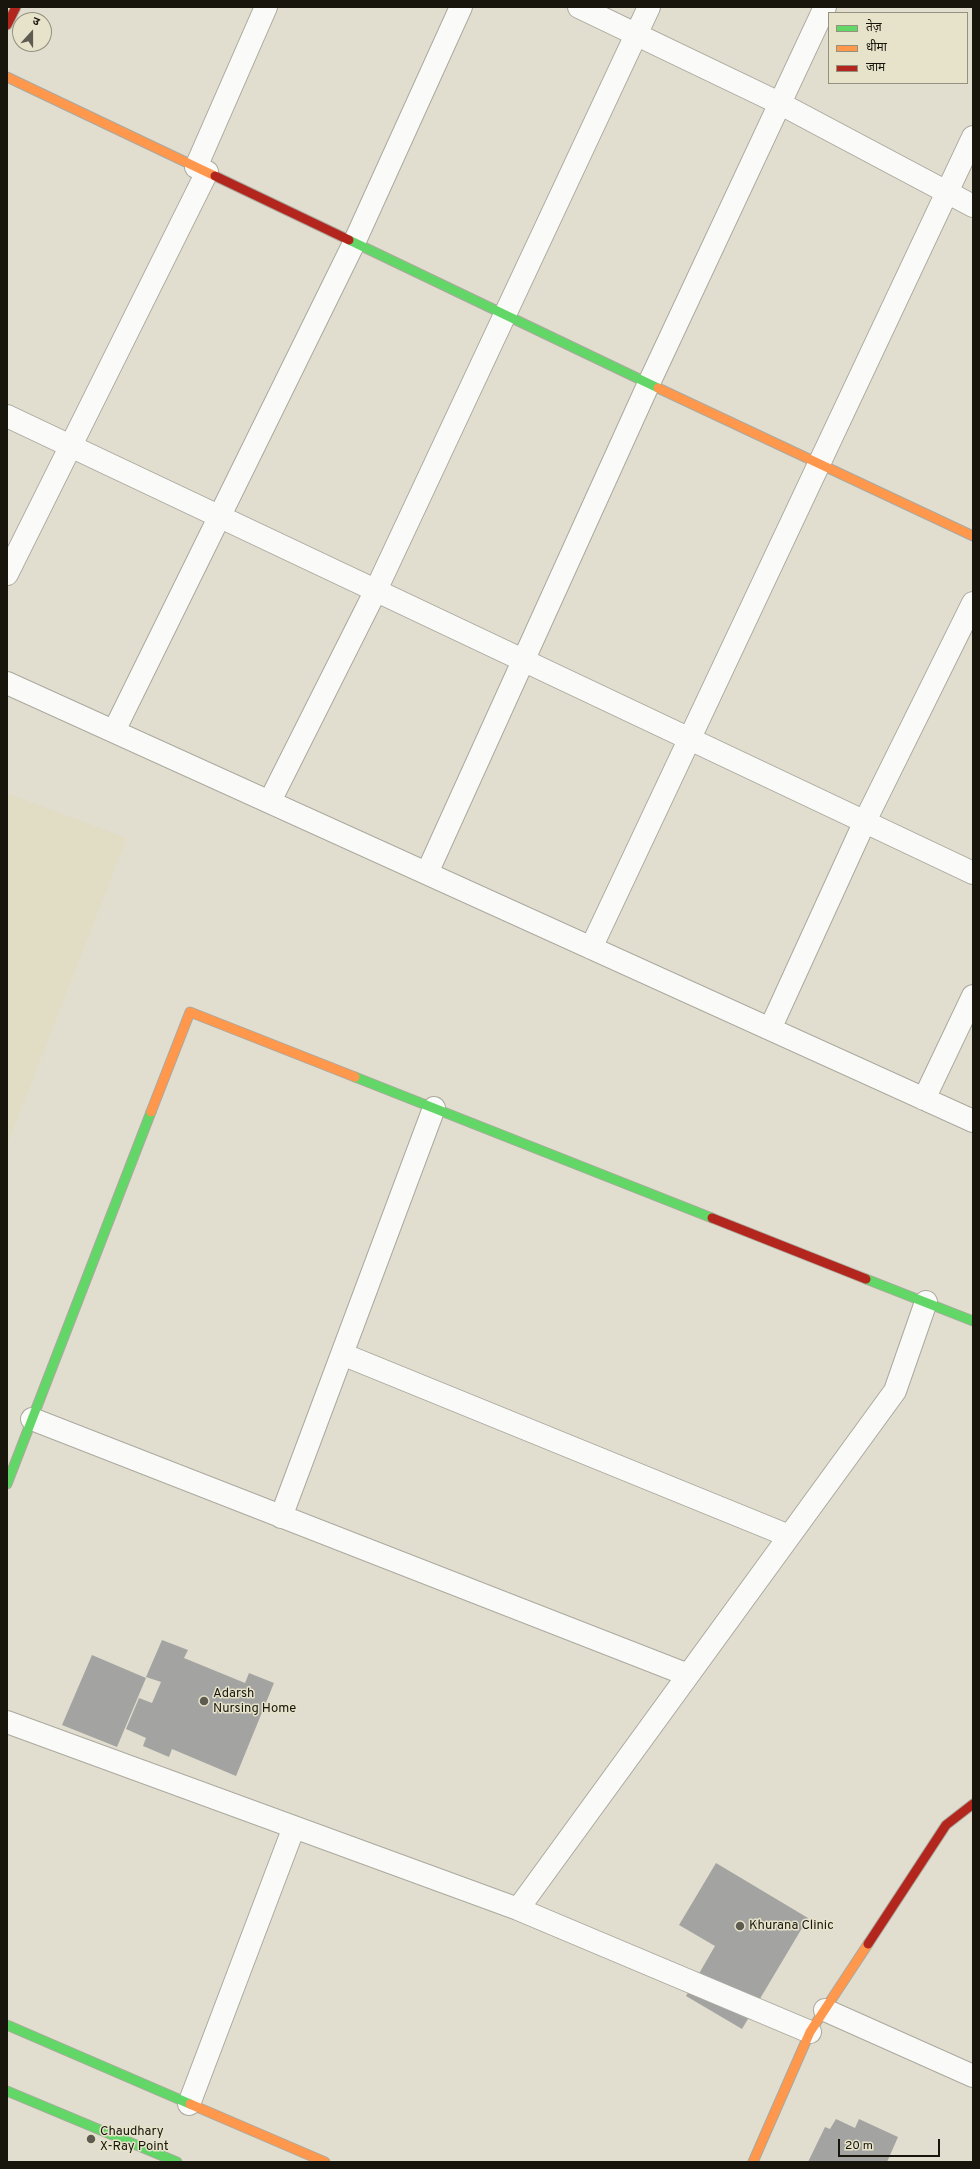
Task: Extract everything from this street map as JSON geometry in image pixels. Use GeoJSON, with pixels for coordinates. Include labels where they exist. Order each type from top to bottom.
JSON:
{"type":"FeatureCollection","features":[{"type":"Feature","properties":{"kind":"street"},"geometry":{"type":"LineString","coordinates":[[7,25],[16,7]]}},
{"type":"Feature","properties":{"kind":"street"},"geometry":{"type":"LineString","coordinates":[[7,574],[71,446],[202,170],[266,7]]}},
{"type":"Feature","properties":{"kind":"street"},"geometry":{"type":"LineString","coordinates":[[114,731],[354,242],[461,7]]}},
{"type":"Feature","properties":{"kind":"street"},"geometry":{"type":"LineString","coordinates":[[579,7],[780,103],[973,206]]}},
{"type":"Feature","properties":{"kind":"street"},"geometry":{"type":"LineString","coordinates":[[270,801],[376,590],[649,7]]}},
{"type":"Feature","properties":{"kind":"street"},"geometry":{"type":"LineString","coordinates":[[427,873],[649,383],[825,7]]}},
{"type":"Feature","properties":{"kind":"street"},"geometry":{"type":"LineString","coordinates":[[7,77],[818,464],[973,536]]}},
{"type":"Feature","properties":{"kind":"street"},"geometry":{"type":"LineString","coordinates":[[591,948],[973,137]]}},
{"type":"Feature","properties":{"kind":"street"},"geometry":{"type":"LineString","coordinates":[[7,416],[973,873]]}},
{"type":"Feature","properties":{"kind":"street"},"geometry":{"type":"LineString","coordinates":[[770,1029],[865,821],[973,603]]}},
{"type":"Feature","properties":{"kind":"street"},"geometry":{"type":"LineString","coordinates":[[7,683],[973,1121]]}},
{"type":"Feature","properties":{"kind":"street"},"geometry":{"type":"LineString","coordinates":[[924,1099],[973,996]]}},
{"type":"Feature","properties":{"kind":"street"},"geometry":{"type":"LineString","coordinates":[[7,1484],[190,1012],[973,1320]]}},
{"type":"Feature","properties":{"kind":"street"},"geometry":{"type":"LineString","coordinates":[[281,1517],[434,1108]]}},
{"type":"Feature","properties":{"kind":"street"},"geometry":{"type":"LineString","coordinates":[[518,1909],[895,1391],[926,1302]]}},
{"type":"Feature","properties":{"kind":"street"},"geometry":{"type":"LineString","coordinates":[[342,1354],[789,1536]]}},
{"type":"Feature","properties":{"kind":"street"},"geometry":{"type":"LineString","coordinates":[[32,1419],[688,1675]]}},
{"type":"Feature","properties":{"kind":"street"},"geometry":{"type":"LineString","coordinates":[[7,1722],[518,1909],[810,2032]]}},
{"type":"Feature","properties":{"kind":"street"},"geometry":{"type":"LineString","coordinates":[[753,2162],[810,2032],[946,1825],[973,1804]]}},
{"type":"Feature","properties":{"kind":"street"},"geometry":{"type":"LineString","coordinates":[[190,2104],[294,1827]]}},
{"type":"Feature","properties":{"kind":"street"},"geometry":{"type":"LineString","coordinates":[[825,2010],[973,2076]]}},
{"type":"Feature","properties":{"kind":"street"},"geometry":{"type":"LineString","coordinates":[[7,2025],[326,2162]]}},
{"type":"Feature","properties":{"kind":"street"},"geometry":{"type":"LineString","coordinates":[[7,2091],[177,2162]]}},
{"type":"Feature","properties":{"kind":"shaded area"},"geometry":{"type":"Polygon","coordinates":[[[7,793],[127,838],[7,1146],[7,793]]]}},
{"type":"Feature","properties":{"kind":"building"},"geometry":{"type":"Polygon","coordinates":[[[162,1640],[188,1650],[184,1658],[245,1683],[249,1673],[274,1683],[236,1776],[172,1749],[169,1757],[143,1746],[146,1738],[126,1729],[139,1698],[152,1703],[161,1682],[146,1677],[162,1640]]]}},
{"type":"Feature","properties":{"kind":"building"},"geometry":{"type":"Polygon","coordinates":[[[92,1655],[146,1678],[117,1747],[62,1725],[92,1655]]]}},
{"type":"Feature","properties":{"kind":"building"},"geometry":{"type":"Polygon","coordinates":[[[716,1863],[808,1918],[742,2029],[686,1996],[715,1946],[679,1925],[716,1863]]]}},
{"type":"Feature","properties":{"kind":"building"},"geometry":{"type":"Polygon","coordinates":[[[836,2119],[855,2128],[859,2119],[898,2137],[887,2162],[808,2162],[825,2127],[830,2129],[836,2119]]]}},
{"type":"Feature","properties":{"kind":"traffic: fast"},"geometry":{"type":"LineString","coordinates":[[349,240],[658,388]]}},
{"type":"Feature","properties":{"kind":"traffic: fast"},"geometry":{"type":"LineString","coordinates":[[355,1077],[712,1218]]}},
{"type":"Feature","properties":{"kind":"traffic: fast"},"geometry":{"type":"LineString","coordinates":[[7,1484],[151,1112]]}},
{"type":"Feature","properties":{"kind":"traffic: fast"},"geometry":{"type":"LineString","coordinates":[[866,1279],[973,1321]]}},
{"type":"Feature","properties":{"kind":"traffic: fast"},"geometry":{"type":"LineString","coordinates":[[7,2025],[190,2104]]}},
{"type":"Feature","properties":{"kind":"traffic: fast"},"geometry":{"type":"LineString","coordinates":[[7,2091],[177,2162]]}},
{"type":"Feature","properties":{"kind":"traffic: slow"},"geometry":{"type":"LineString","coordinates":[[7,77],[215,176]]}},
{"type":"Feature","properties":{"kind":"traffic: slow"},"geometry":{"type":"LineString","coordinates":[[658,388],[973,536]]}},
{"type":"Feature","properties":{"kind":"traffic: slow"},"geometry":{"type":"LineString","coordinates":[[151,1112],[190,1012],[355,1077]]}},
{"type":"Feature","properties":{"kind":"traffic: slow"},"geometry":{"type":"LineString","coordinates":[[753,2162],[810,2032],[868,1944]]}},
{"type":"Feature","properties":{"kind":"traffic: slow"},"geometry":{"type":"LineString","coordinates":[[190,2104],[325,2162]]}},
{"type":"Feature","properties":{"kind":"traffic: jam"},"geometry":{"type":"LineString","coordinates":[[7,25],[16,7]]}},
{"type":"Feature","properties":{"kind":"traffic: jam"},"geometry":{"type":"LineString","coordinates":[[215,176],[349,240]]}},
{"type":"Feature","properties":{"kind":"traffic: jam"},"geometry":{"type":"LineString","coordinates":[[712,1218],[866,1279]]}},
{"type":"Feature","properties":{"kind":"traffic: jam"},"geometry":{"type":"LineString","coordinates":[[868,1944],[946,1825],[973,1804]]}},
{"type":"Feature","properties":{"kind":"place","name":"Adarsh Nursing Home"},"geometry":{"type":"Point","coordinates":[204,1701]}},
{"type":"Feature","properties":{"kind":"place","name":"Khurana Clinic"},"geometry":{"type":"Point","coordinates":[740,1926]}},
{"type":"Feature","properties":{"kind":"place","name":"Chaudhary X-Ray Point"},"geometry":{"type":"Point","coordinates":[91,2139]}}]}
